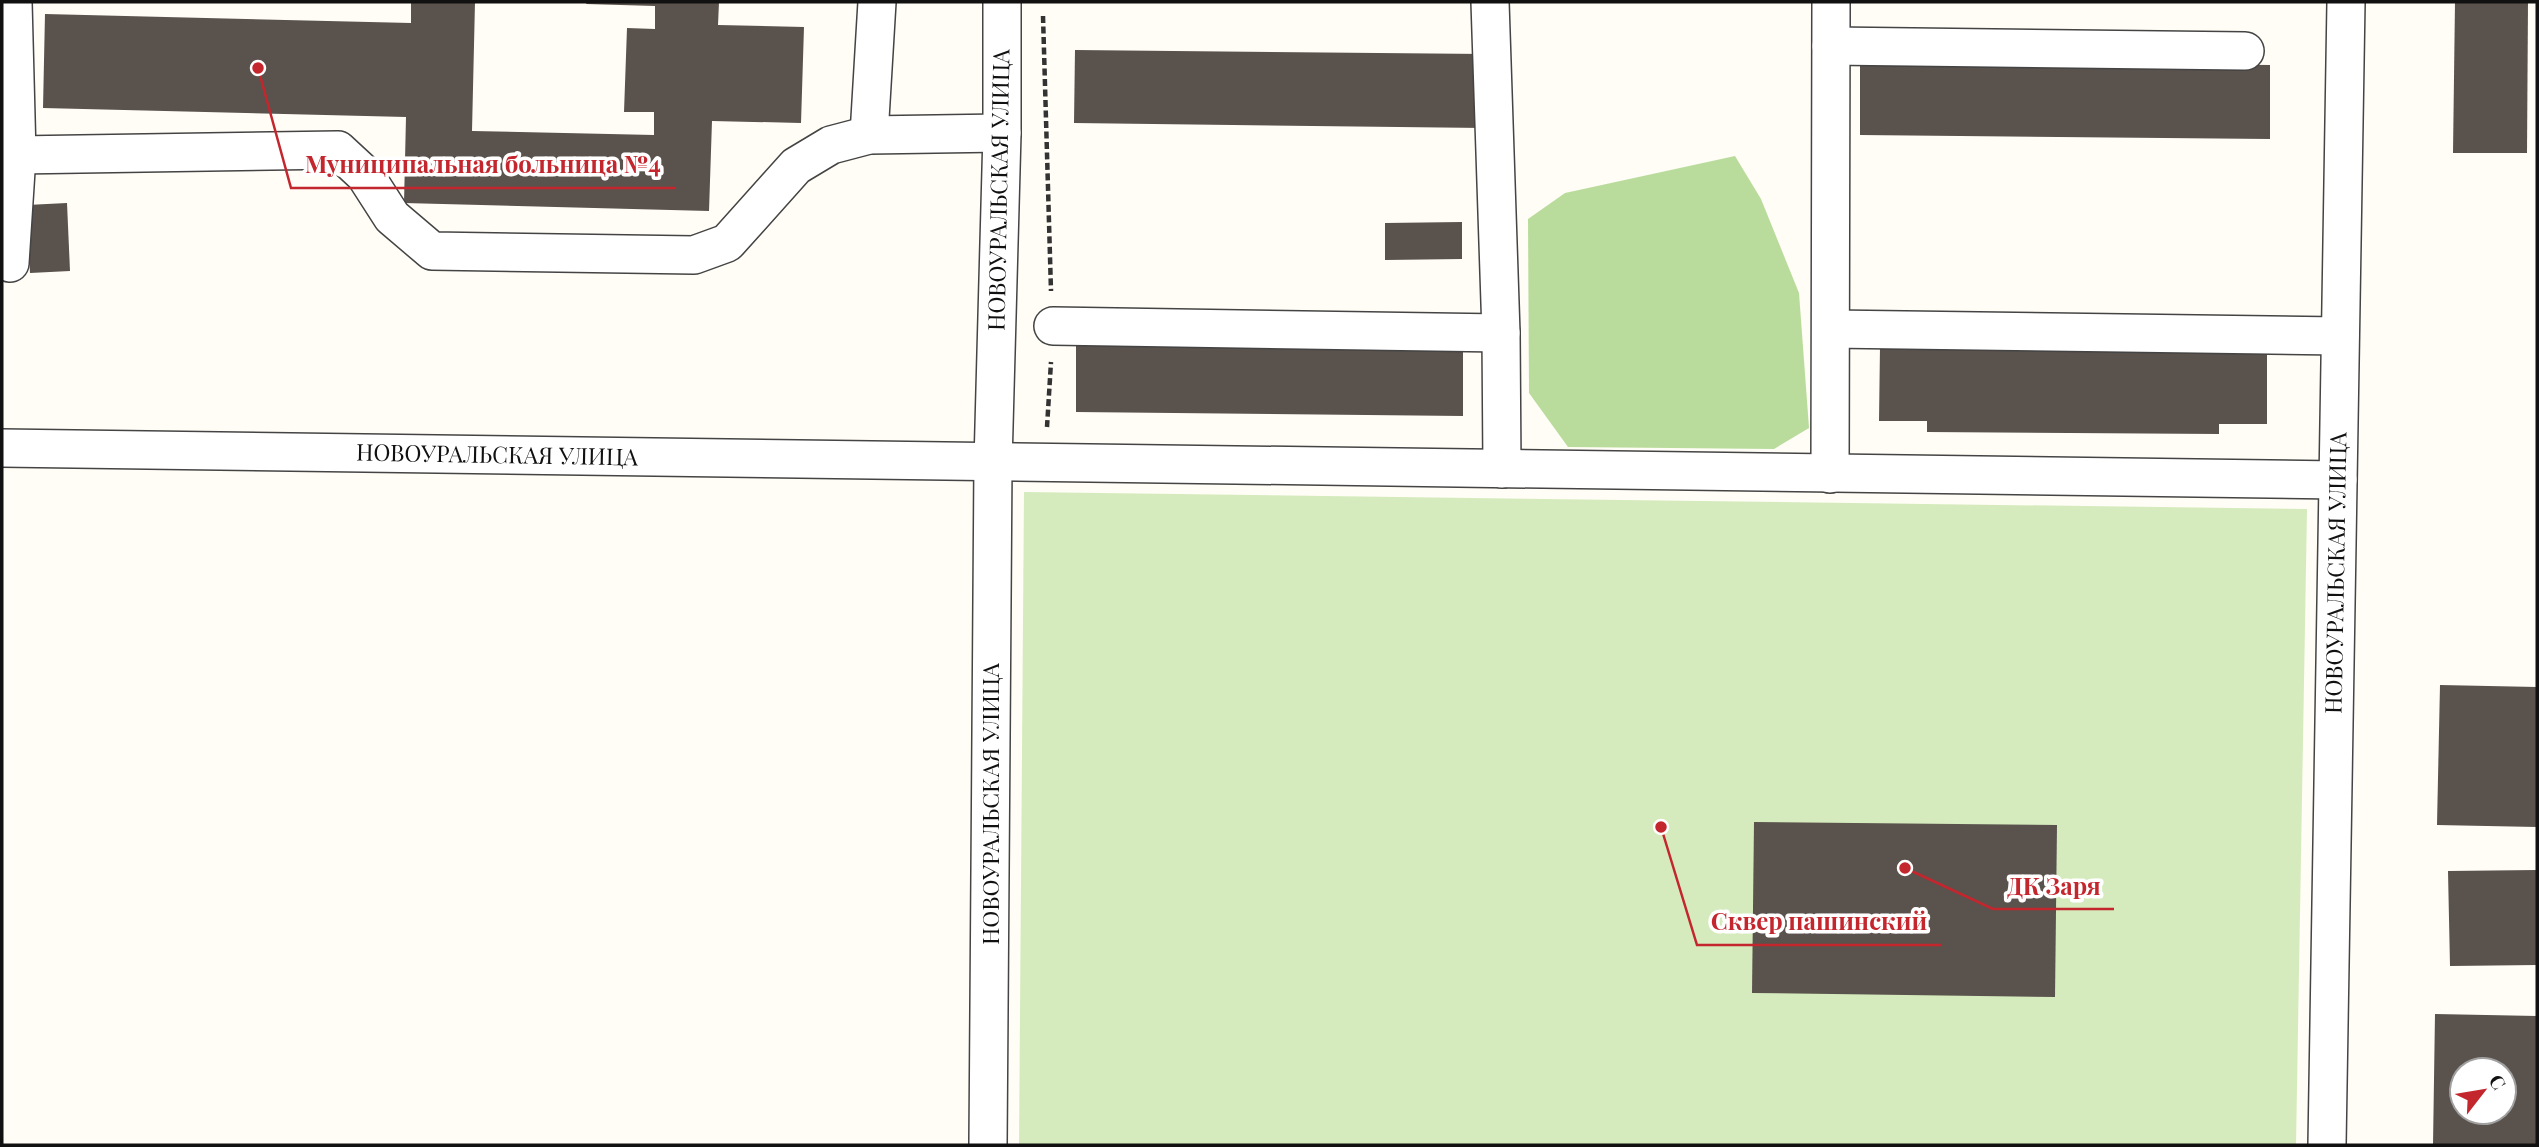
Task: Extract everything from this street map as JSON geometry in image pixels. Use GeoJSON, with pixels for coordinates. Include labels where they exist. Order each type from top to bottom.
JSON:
{"type":"FeatureCollection","features":[{"type":"Feature","properties":{"kind":"street"},"geometry":{"type":"LineString","coordinates":[[10,263],[17,155],[13,2]]}},
{"type":"Feature","properties":{"kind":"street"},"geometry":{"type":"LineString","coordinates":[[869,135],[877,2]]}},
{"type":"Feature","properties":{"kind":"street","name":"НОВОУРАЛЬСКАЯ УЛИЦА"},"geometry":{"type":"LineString","coordinates":[[988,1145],[993,463],[1002,133],[1002,2]]}},
{"type":"Feature","properties":{"kind":"street"},"geometry":{"type":"LineString","coordinates":[[1490,2],[1501,333],[1502,469]]}},
{"type":"Feature","properties":{"kind":"street"},"geometry":{"type":"LineString","coordinates":[[1830,474],[1831,2]]}},
{"type":"Feature","properties":{"kind":"street","name":"НОВОУРАЛЬСКАЯ УЛИЦА"},"geometry":{"type":"LineString","coordinates":[[2327,1145],[2346,2]]}},
{"type":"Feature","properties":{"kind":"street"},"geometry":{"type":"LineString","coordinates":[[1831,46],[2245,51]]}},
{"type":"Feature","properties":{"kind":"street"},"geometry":{"type":"LineString","coordinates":[[17,155],[338,150],[365,175],[392,217],[432,250],[694,255],[727,243],[796,166],[831,145],[869,135],[1002,133]]}},
{"type":"Feature","properties":{"kind":"street"},"geometry":{"type":"LineString","coordinates":[[1053,326],[1501,333]]}},
{"type":"Feature","properties":{"kind":"street"},"geometry":{"type":"LineString","coordinates":[[1831,329],[2340,336]]}},
{"type":"Feature","properties":{"kind":"street","name":"НОВОУРАЛЬСКАЯ УЛИЦА"},"geometry":{"type":"LineString","coordinates":[[2,448],[993,463]]}},
{"type":"Feature","properties":{"kind":"street"},"geometry":{"type":"LineString","coordinates":[[993,463],[2338,480]]}},
{"type":"Feature","properties":{"kind":"path"},"geometry":{"type":"LineString","coordinates":[[1043,15],[1053,326],[1045,463]]}},
{"type":"Feature","properties":{"kind":"green space"},"geometry":{"type":"Polygon","coordinates":[[[1735,156],[1761,199],[1799,293],[1809,428],[1774,449],[1568,447],[1529,393],[1528,219],[1565,193],[1735,156]]]}},
{"type":"Feature","properties":{"kind":"green space"},"geometry":{"type":"Polygon","coordinates":[[[1024,492],[2307,509],[2296,1145],[1019,1145],[1024,492]]]}},
{"type":"Feature","properties":{"kind":"building"},"geometry":{"type":"Polygon","coordinates":[[[411,2],[475,2],[472,131],[654,135],[654,112],[624,112],[627,28],[655,29],[655,6],[586,4],[587,2],[719,2],[718,25],[804,27],[801,123],[712,121],[709,211],[404,203],[406,117],[43,108],[45,14],[411,23],[411,2]]]}},
{"type":"Feature","properties":{"kind":"building"},"geometry":{"type":"Polygon","coordinates":[[[2455,2],[2528,2],[2527,153],[2453,153],[2455,2]]]}},
{"type":"Feature","properties":{"kind":"building"},"geometry":{"type":"Polygon","coordinates":[[[1075,50],[1485,54],[1484,128],[1074,123],[1075,50]]]}},
{"type":"Feature","properties":{"kind":"building"},"geometry":{"type":"Polygon","coordinates":[[[1860,61],[2270,65],[2270,139],[1860,135],[1860,61]]]}},
{"type":"Feature","properties":{"kind":"building"},"geometry":{"type":"Polygon","coordinates":[[[67,203],[70,271],[30,273],[27,205],[67,203]]]}},
{"type":"Feature","properties":{"kind":"building"},"geometry":{"type":"Polygon","coordinates":[[[1462,222],[1462,259],[1385,260],[1385,223],[1462,222]]]}},
{"type":"Feature","properties":{"kind":"building"},"geometry":{"type":"Polygon","coordinates":[[[1076,339],[1463,342],[1463,416],[1076,412],[1076,339]]]}},
{"type":"Feature","properties":{"kind":"building"},"geometry":{"type":"Polygon","coordinates":[[[1880,347],[2267,351],[2267,424],[2219,424],[2219,434],[1927,432],[1927,421],[1879,421],[1880,347]]]}},
{"type":"Feature","properties":{"kind":"building"},"geometry":{"type":"Polygon","coordinates":[[[2440,685],[2537,687],[2537,827],[2437,825],[2440,685]]]}},
{"type":"Feature","properties":{"kind":"building"},"geometry":{"type":"Polygon","coordinates":[[[1754,822],[2057,825],[2055,997],[1752,993],[1754,822]]]}},
{"type":"Feature","properties":{"kind":"building"},"geometry":{"type":"Polygon","coordinates":[[[2537,870],[2537,965],[2450,966],[2448,871],[2537,870]]]}},
{"type":"Feature","properties":{"kind":"building"},"geometry":{"type":"Polygon","coordinates":[[[2435,1014],[2537,1016],[2537,1145],[2433,1145],[2435,1014]]]}},
{"type":"Feature","properties":{"kind":"place","name":"Муниципальная больница №4"},"geometry":{"type":"Point","coordinates":[258,68]}},
{"type":"Feature","properties":{"kind":"place","name":"Сквер пашинский"},"geometry":{"type":"Point","coordinates":[1661,827]}},
{"type":"Feature","properties":{"kind":"place","name":"ДК Заря"},"geometry":{"type":"Point","coordinates":[1905,868]}}]}
